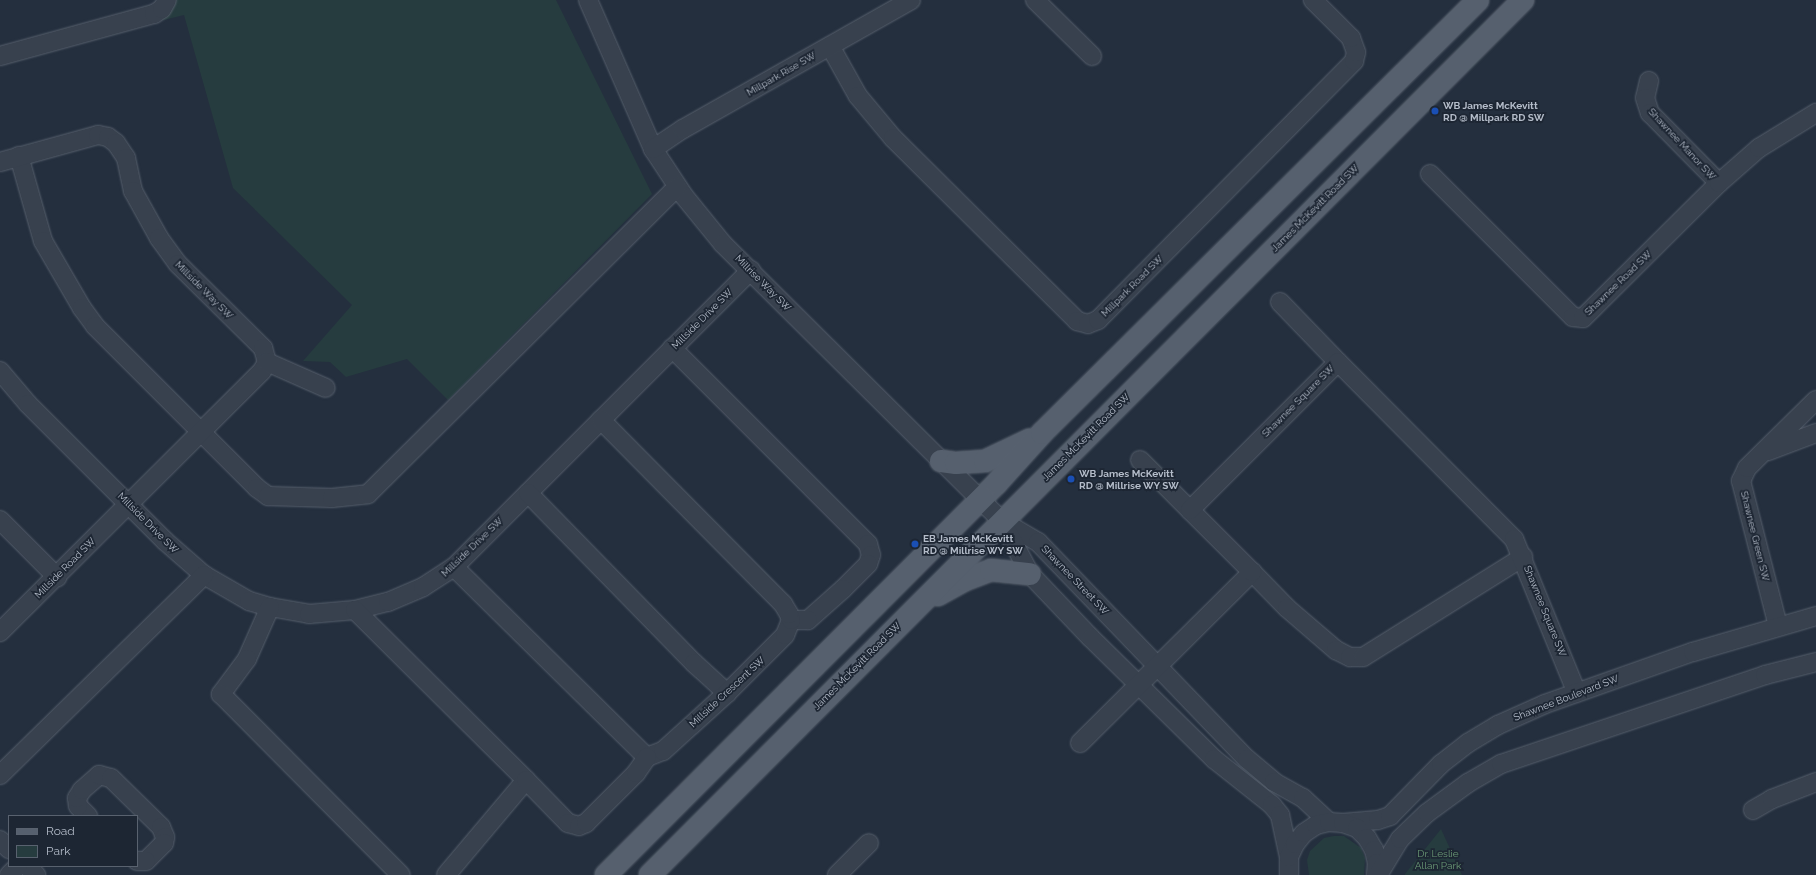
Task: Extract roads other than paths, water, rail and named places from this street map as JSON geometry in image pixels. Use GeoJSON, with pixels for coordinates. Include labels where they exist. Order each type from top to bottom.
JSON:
{"type":"FeatureCollection","features":[{"type":"Feature","properties":{"kind":"main road"},"geometry":{"type":"LineString","coordinates":[[606,875],[980,500],[1042,433],[1478,0]]}},
{"type":"Feature","properties":{"kind":"main road","name":"James McKevitt Road SW"},"geometry":{"type":"LineString","coordinates":[[650,875],[914,608],[1523,0]]}},
{"type":"Feature","properties":{"kind":"main road"},"geometry":{"type":"LineString","coordinates":[[941,461],[956,463],[985,461],[1042,433]]}},
{"type":"Feature","properties":{"kind":"main road"},"geometry":{"type":"LineString","coordinates":[[914,608],[965,580],[991,570],[1030,574]]}},
{"type":"Feature","properties":{"kind":"street"},"geometry":{"type":"LineString","coordinates":[[0,56],[154,14],[162,9],[167,0]]}},
{"type":"Feature","properties":{"kind":"street","name":"Millrise Way SW"},"geometry":{"type":"LineString","coordinates":[[588,0],[653,150],[677,187],[723,244],[751,270],[1002,521]]}},
{"type":"Feature","properties":{"kind":"street","name":"Millpark Rise SW"},"geometry":{"type":"LineString","coordinates":[[653,150],[683,129],[912,0]]}},
{"type":"Feature","properties":{"kind":"street"},"geometry":{"type":"LineString","coordinates":[[1035,0],[1092,56]]}},
{"type":"Feature","properties":{"kind":"street","name":"Millpark Road SW"},"geometry":{"type":"LineString","coordinates":[[830,46],[858,96],[893,138],[1077,321],[1088,324],[1098,320],[1350,65],[1356,52],[1351,38],[1313,0]]}},
{"type":"Feature","properties":{"kind":"street","name":"Shawnee Manor SW"},"geometry":{"type":"LineString","coordinates":[[1649,80],[1645,98],[1650,113],[1719,183]]}},
{"type":"Feature","properties":{"kind":"street","name":"Shawnee Road SW"},"geometry":{"type":"LineString","coordinates":[[1430,174],[1573,317],[1578,318],[1589,314],[1601,303],[1719,183],[1759,148],[1816,113]]}},
{"type":"Feature","properties":{"kind":"street","name":"Millside Way SW"},"geometry":{"type":"LineString","coordinates":[[0,162],[98,135],[108,137],[116,143],[126,158],[134,191],[158,238],[178,264],[263,348],[267,362]]}},
{"type":"Feature","properties":{"kind":"street"},"geometry":{"type":"LineString","coordinates":[[19,156],[43,241],[82,308],[95,326],[201,432],[268,496],[332,498],[368,494],[677,187]]}},
{"type":"Feature","properties":{"kind":"street","name":"Millside Drive SW"},"geometry":{"type":"LineString","coordinates":[[0,371],[28,404],[176,551],[204,575],[249,601],[270,607],[309,614],[355,610],[388,602],[423,587],[454,567],[751,270]]}},
{"type":"Feature","properties":{"kind":"street"},"geometry":{"type":"LineString","coordinates":[[1280,302],[1338,362]]}},
{"type":"Feature","properties":{"kind":"street"},"geometry":{"type":"LineString","coordinates":[[601,420],[783,604],[791,620],[808,620],[843,589],[868,564],[871,555],[868,544],[672,348]]}},
{"type":"Feature","properties":{"kind":"street"},"geometry":{"type":"LineString","coordinates":[[130,504],[262,371],[267,362],[326,388]]}},
{"type":"Feature","properties":{"kind":"street","name":"Shawnee Square SW"},"geometry":{"type":"LineString","coordinates":[[1190,510],[1338,362],[1501,523],[1514,539],[1523,557],[1578,693]]}},
{"type":"Feature","properties":{"kind":"street","name":"Shawnee Green SW"},"geometry":{"type":"LineString","coordinates":[[1778,626],[1741,482],[1747,468],[1815,405]]}},
{"type":"Feature","properties":{"kind":"street","name":"Shawnee Green SW"},"geometry":{"type":"LineString","coordinates":[[1762,453],[1816,433]]}},
{"type":"Feature","properties":{"kind":"street"},"geometry":{"type":"LineString","coordinates":[[1140,460],[1287,608],[1336,650],[1350,657],[1363,657],[1523,557]]}},
{"type":"Feature","properties":{"kind":"street"},"geometry":{"type":"LineString","coordinates":[[528,493],[694,663],[728,693]]}},
{"type":"Feature","properties":{"kind":"street","name":"Millside Road SW"},"geometry":{"type":"LineString","coordinates":[[0,632],[130,504]]}},
{"type":"Feature","properties":{"kind":"street"},"geometry":{"type":"LineString","coordinates":[[0,520],[56,576]]}},
{"type":"Feature","properties":{"kind":"street"},"geometry":{"type":"LineString","coordinates":[[1002,521],[1030,574],[1214,759],[1272,805],[1280,815],[1289,857],[1289,875]]}},
{"type":"Feature","properties":{"kind":"street","name":"Shawnee Street SW"},"geometry":{"type":"LineString","coordinates":[[1002,521],[1038,542],[1247,759],[1274,782],[1303,798],[1336,822],[1357,828],[1367,838],[1374,850],[1378,863],[1377,875]]}},
{"type":"Feature","properties":{"kind":"street"},"geometry":{"type":"LineString","coordinates":[[355,610],[568,823],[579,826],[586,823],[636,772],[646,757],[454,567]]}},
{"type":"Feature","properties":{"kind":"street"},"geometry":{"type":"LineString","coordinates":[[1080,743],[1252,572]]}},
{"type":"Feature","properties":{"kind":"street"},"geometry":{"type":"LineString","coordinates":[[0,775],[204,575]]}},
{"type":"Feature","properties":{"kind":"street"},"geometry":{"type":"LineString","coordinates":[[270,607],[247,659],[220,694],[401,875]]}},
{"type":"Feature","properties":{"kind":"street","name":"Shawnee Boulevard SW"},"geometry":{"type":"LineString","coordinates":[[1289,857],[1295,844],[1304,833],[1316,825],[1336,822],[1378,820],[1390,816],[1441,764],[1468,743],[1498,725],[1578,693],[1693,652],[1816,616]]}},
{"type":"Feature","properties":{"kind":"street","name":"Millside Crescent SW"},"geometry":{"type":"LineString","coordinates":[[646,757],[663,751],[728,693],[785,635],[791,620]]}},
{"type":"Feature","properties":{"kind":"street"},"geometry":{"type":"LineString","coordinates":[[1377,875],[1400,839],[1427,813],[1468,783],[1501,764],[1765,675],[1816,662]]}},
{"type":"Feature","properties":{"kind":"street"},"geometry":{"type":"LineString","coordinates":[[78,813],[77,798],[92,780],[99,775],[111,778],[161,827],[165,837],[164,843],[146,861],[138,861]]}},
{"type":"Feature","properties":{"kind":"street"},"geometry":{"type":"LineString","coordinates":[[446,875],[526,780]]}},
{"type":"Feature","properties":{"kind":"street"},"geometry":{"type":"LineString","coordinates":[[1753,810],[1772,799],[1816,782]]}},
{"type":"Feature","properties":{"kind":"street"},"geometry":{"type":"LineString","coordinates":[[0,840],[8,848]]}},
{"type":"Feature","properties":{"kind":"street"},"geometry":{"type":"LineString","coordinates":[[846,872],[869,842]]}},
{"type":"Feature","properties":{"kind":"street"},"geometry":{"type":"LineString","coordinates":[[9,875],[17,867]]}},
{"type":"Feature","properties":{"kind":"street"},"geometry":{"type":"LineString","coordinates":[[27,867],[36,875]]}},
{"type":"Feature","properties":{"kind":"place","name":"WB James McKevitt RD @ Millpark RD SW"},"geometry":{"type":"Point","coordinates":[1435,111]}},
{"type":"Feature","properties":{"kind":"place","name":"WB James McKevitt RD @ Millrise WY SW"},"geometry":{"type":"Point","coordinates":[1071,479]}},
{"type":"Feature","properties":{"kind":"place","name":"EB James McKevitt RD @ Millrise WY SW"},"geometry":{"type":"Point","coordinates":[915,544]}},
{"type":"Feature","properties":{"kind":"park label","name":"Dr. Leslie Allan Park"},"geometry":{"type":"Point","coordinates":[1438,858]}}]}
